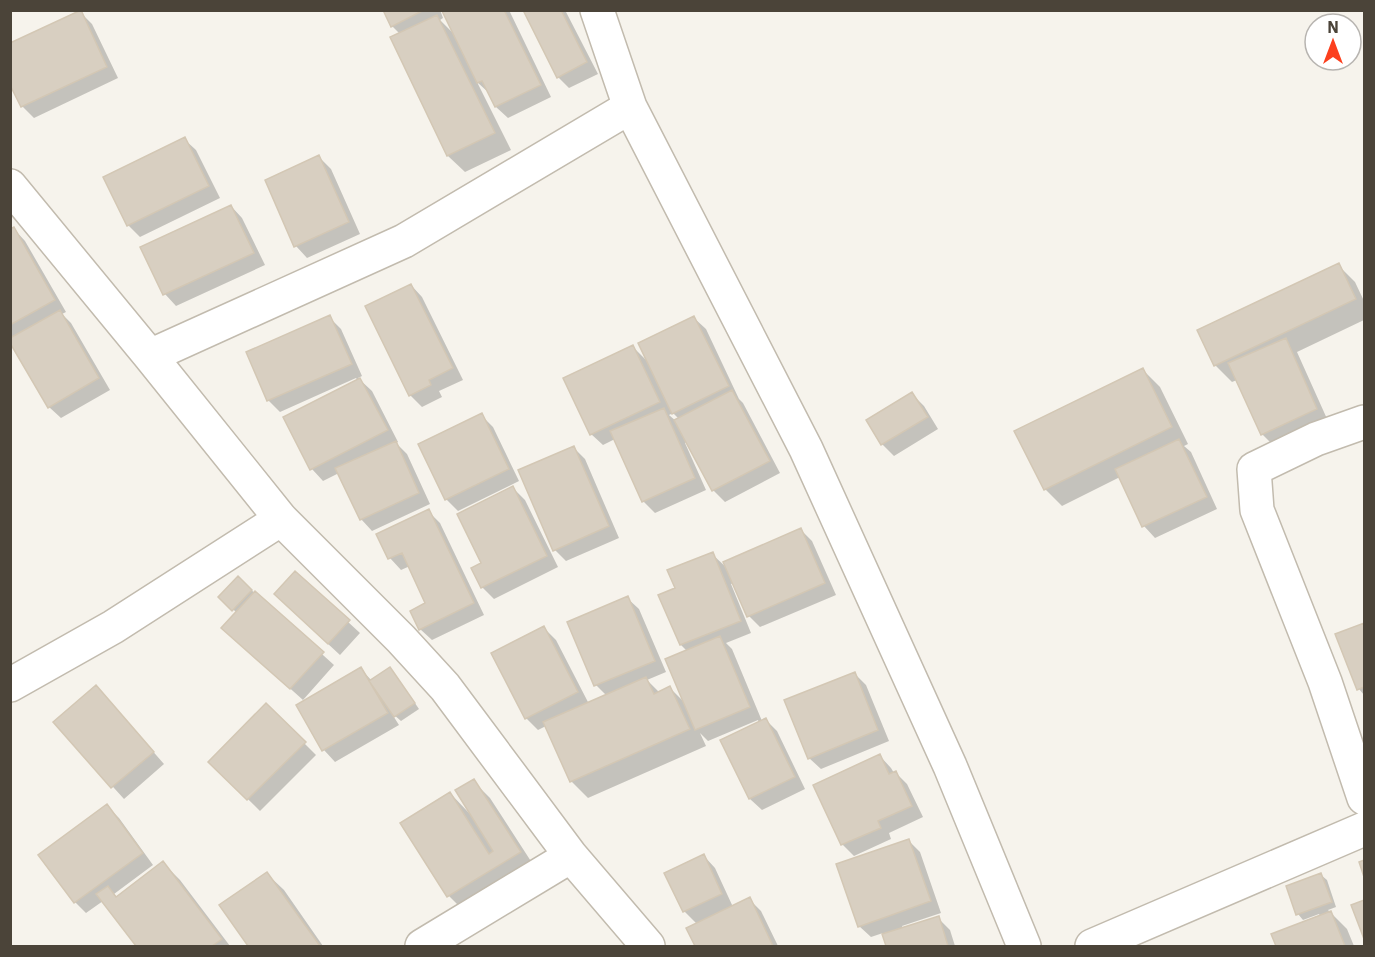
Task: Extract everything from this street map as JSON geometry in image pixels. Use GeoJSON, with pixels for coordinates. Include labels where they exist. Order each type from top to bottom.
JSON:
{"type":"FeatureCollection","features":[{"type":"Feature","properties":{"kind":"street"},"geometry":{"type":"LineString","coordinates":[[597,10],[630,107],[806,449],[950,766],[1024,946]]}},
{"type":"Feature","properties":{"kind":"street"},"geometry":{"type":"LineString","coordinates":[[150,356],[404,241],[630,107]]}},
{"type":"Feature","properties":{"kind":"street"},"geometry":{"type":"LineString","coordinates":[[15,198],[150,356],[281,519],[401,639],[445,687],[571,856],[648,946]]}},
{"type":"Feature","properties":{"kind":"street"},"geometry":{"type":"LineString","coordinates":[[1365,422],[1316,439],[1254,469],[1257,510],[1324,682],[1365,798]]}},
{"type":"Feature","properties":{"kind":"street"},"geometry":{"type":"LineString","coordinates":[[10,685],[113,627],[281,519]]}},
{"type":"Feature","properties":{"kind":"street"},"geometry":{"type":"LineString","coordinates":[[1092,946],[1365,829]]}},
{"type":"Feature","properties":{"kind":"street"},"geometry":{"type":"LineString","coordinates":[[422,946],[571,856]]}},
{"type":"Feature","properties":{"kind":"building"},"geometry":{"type":"Polygon","coordinates":[[[81,10],[107,67],[21,107],[10,85],[10,43],[81,10]]]}},
{"type":"Feature","properties":{"kind":"building"},"geometry":{"type":"Polygon","coordinates":[[[383,10],[424,10],[391,27],[383,10]]]}},
{"type":"Feature","properties":{"kind":"building"},"geometry":{"type":"Polygon","coordinates":[[[504,10],[541,85],[495,107],[482,81],[477,83],[442,11],[504,10]]]}},
{"type":"Feature","properties":{"kind":"building"},"geometry":{"type":"Polygon","coordinates":[[[523,10],[561,10],[587,62],[557,78],[523,10]]]}},
{"type":"Feature","properties":{"kind":"building"},"geometry":{"type":"Polygon","coordinates":[[[437,15],[495,133],[447,156],[390,37],[437,15]]]}},
{"type":"Feature","properties":{"kind":"building"},"geometry":{"type":"Polygon","coordinates":[[[185,137],[209,186],[127,226],[103,177],[185,137]]]}},
{"type":"Feature","properties":{"kind":"building"},"geometry":{"type":"Polygon","coordinates":[[[319,155],[349,222],[294,247],[265,180],[319,155]]]}},
{"type":"Feature","properties":{"kind":"building"},"geometry":{"type":"Polygon","coordinates":[[[231,205],[254,253],[163,295],[140,247],[231,205]]]}},
{"type":"Feature","properties":{"kind":"building"},"geometry":{"type":"Polygon","coordinates":[[[14,227],[55,300],[10,325],[10,229],[14,227]]]}},
{"type":"Feature","properties":{"kind":"building"},"geometry":{"type":"Polygon","coordinates":[[[1339,263],[1356,299],[1214,366],[1197,330],[1339,263]]]}},
{"type":"Feature","properties":{"kind":"building"},"geometry":{"type":"Polygon","coordinates":[[[411,284],[453,368],[429,380],[431,385],[409,396],[365,306],[411,284]]]}},
{"type":"Feature","properties":{"kind":"building"},"geometry":{"type":"Polygon","coordinates":[[[60,310],[99,378],[48,408],[10,343],[10,338],[60,310]]]}},
{"type":"Feature","properties":{"kind":"building"},"geometry":{"type":"Polygon","coordinates":[[[330,315],[352,364],[267,401],[246,352],[330,315]]]}},
{"type":"Feature","properties":{"kind":"building"},"geometry":{"type":"Polygon","coordinates":[[[694,316],[729,386],[672,414],[638,343],[694,316]]]}},
{"type":"Feature","properties":{"kind":"building"},"geometry":{"type":"Polygon","coordinates":[[[1286,338],[1317,409],[1261,435],[1228,363],[1286,338]]]}},
{"type":"Feature","properties":{"kind":"building"},"geometry":{"type":"Polygon","coordinates":[[[633,345],[660,402],[590,435],[563,378],[633,345]]]}},
{"type":"Feature","properties":{"kind":"building"},"geometry":{"type":"Polygon","coordinates":[[[1143,368],[1172,427],[1044,490],[1014,431],[1143,368]]]}},
{"type":"Feature","properties":{"kind":"building"},"geometry":{"type":"Polygon","coordinates":[[[360,378],[388,430],[310,470],[283,417],[360,378]]]}},
{"type":"Feature","properties":{"kind":"building"},"geometry":{"type":"Polygon","coordinates":[[[732,390],[770,461],[712,491],[674,420],[732,390]]]}},
{"type":"Feature","properties":{"kind":"building"},"geometry":{"type":"Polygon","coordinates":[[[912,392],[928,417],[881,445],[866,420],[912,392]]]}},
{"type":"Feature","properties":{"kind":"building"},"geometry":{"type":"Polygon","coordinates":[[[664,408],[695,478],[642,502],[610,431],[664,408]]]}},
{"type":"Feature","properties":{"kind":"building"},"geometry":{"type":"Polygon","coordinates":[[[482,413],[509,469],[445,500],[418,444],[482,413]]]}},
{"type":"Feature","properties":{"kind":"building"},"geometry":{"type":"Polygon","coordinates":[[[1179,439],[1207,497],[1142,527],[1115,469],[1179,439]]]}},
{"type":"Feature","properties":{"kind":"building"},"geometry":{"type":"Polygon","coordinates":[[[396,441],[419,493],[360,520],[335,468],[396,441]]]}},
{"type":"Feature","properties":{"kind":"building"},"geometry":{"type":"Polygon","coordinates":[[[574,446],[609,526],[553,551],[518,470],[574,446]]]}},
{"type":"Feature","properties":{"kind":"building"},"geometry":{"type":"Polygon","coordinates":[[[513,486],[547,556],[481,588],[471,568],[481,563],[457,514],[513,486]]]}},
{"type":"Feature","properties":{"kind":"building"},"geometry":{"type":"Polygon","coordinates":[[[429,509],[474,603],[419,630],[410,611],[425,603],[402,553],[388,559],[376,534],[429,509]]]}},
{"type":"Feature","properties":{"kind":"building"},"geometry":{"type":"Polygon","coordinates":[[[801,528],[825,583],[747,617],[723,562],[801,528]]]}},
{"type":"Feature","properties":{"kind":"building"},"geometry":{"type":"Polygon","coordinates":[[[713,552],[741,621],[680,645],[658,595],[675,588],[667,570],[713,552]]]}},
{"type":"Feature","properties":{"kind":"building"},"geometry":{"type":"Polygon","coordinates":[[[295,571],[350,620],[328,644],[274,594],[295,571]]]}},
{"type":"Feature","properties":{"kind":"building"},"geometry":{"type":"Polygon","coordinates":[[[238,576],[252,590],[232,611],[218,597],[238,576]]]}},
{"type":"Feature","properties":{"kind":"building"},"geometry":{"type":"Polygon","coordinates":[[[255,591],[324,652],[290,689],[221,628],[255,591]]]}},
{"type":"Feature","properties":{"kind":"building"},"geometry":{"type":"Polygon","coordinates":[[[628,596],[655,661],[594,686],[567,622],[628,596]]]}},
{"type":"Feature","properties":{"kind":"building"},"geometry":{"type":"Polygon","coordinates":[[[1364,623],[1364,687],[1357,690],[1335,634],[1364,623]]]}},
{"type":"Feature","properties":{"kind":"building"},"geometry":{"type":"Polygon","coordinates":[[[544,626],[578,692],[525,719],[491,653],[544,626]]]}},
{"type":"Feature","properties":{"kind":"building"},"geometry":{"type":"Polygon","coordinates":[[[720,636],[750,707],[695,730],[665,659],[720,636]]]}},
{"type":"Feature","properties":{"kind":"building"},"geometry":{"type":"Polygon","coordinates":[[[361,667],[388,713],[322,751],[296,705],[361,667]]]}},
{"type":"Feature","properties":{"kind":"building"},"geometry":{"type":"Polygon","coordinates":[[[390,667],[415,703],[394,717],[369,681],[390,667]]]}},
{"type":"Feature","properties":{"kind":"building"},"geometry":{"type":"Polygon","coordinates":[[[855,672],[878,730],[808,759],[784,700],[855,672]]]}},
{"type":"Feature","properties":{"kind":"building"},"geometry":{"type":"Polygon","coordinates":[[[646,677],[654,694],[670,686],[690,729],[570,782],[543,722],[646,677]]]}},
{"type":"Feature","properties":{"kind":"building"},"geometry":{"type":"Polygon","coordinates":[[[96,685],[154,752],[111,788],[53,722],[96,685]]]}},
{"type":"Feature","properties":{"kind":"building"},"geometry":{"type":"Polygon","coordinates":[[[266,703],[306,742],[247,800],[208,762],[266,703]]]}},
{"type":"Feature","properties":{"kind":"building"},"geometry":{"type":"Polygon","coordinates":[[[766,718],[795,777],[749,799],[720,740],[766,718]]]}},
{"type":"Feature","properties":{"kind":"building"},"geometry":{"type":"Polygon","coordinates":[[[880,754],[889,774],[896,771],[912,806],[878,821],[881,828],[841,845],[813,785],[880,754]]]}},
{"type":"Feature","properties":{"kind":"building"},"geometry":{"type":"Polygon","coordinates":[[[474,779],[521,852],[447,897],[400,823],[450,792],[489,854],[493,851],[455,790],[474,779]]]}},
{"type":"Feature","properties":{"kind":"building"},"geometry":{"type":"Polygon","coordinates":[[[107,804],[143,853],[74,903],[38,855],[107,804]]]}},
{"type":"Feature","properties":{"kind":"building"},"geometry":{"type":"Polygon","coordinates":[[[909,839],[931,901],[858,927],[836,864],[909,839]]]}},
{"type":"Feature","properties":{"kind":"building"},"geometry":{"type":"Polygon","coordinates":[[[704,854],[722,894],[683,912],[664,873],[704,854]]]}},
{"type":"Feature","properties":{"kind":"building"},"geometry":{"type":"Polygon","coordinates":[[[1364,860],[1364,877],[1359,862],[1364,860]]]}},
{"type":"Feature","properties":{"kind":"building"},"geometry":{"type":"Polygon","coordinates":[[[163,861],[222,939],[212,946],[136,946],[96,894],[108,886],[116,897],[163,861]]]}},
{"type":"Feature","properties":{"kind":"building"},"geometry":{"type":"Polygon","coordinates":[[[267,872],[320,946],[248,946],[219,905],[267,872]]]}},
{"type":"Feature","properties":{"kind":"building"},"geometry":{"type":"Polygon","coordinates":[[[1321,873],[1332,902],[1296,915],[1286,886],[1321,873]]]}},
{"type":"Feature","properties":{"kind":"building"},"geometry":{"type":"Polygon","coordinates":[[[750,897],[773,946],[695,946],[686,928],[750,897]]]}},
{"type":"Feature","properties":{"kind":"building"},"geometry":{"type":"Polygon","coordinates":[[[1364,900],[1364,939],[1351,905],[1364,900]]]}},
{"type":"Feature","properties":{"kind":"building"},"geometry":{"type":"Polygon","coordinates":[[[1331,911],[1345,946],[1276,946],[1271,934],[1331,911]]]}},
{"type":"Feature","properties":{"kind":"building"},"geometry":{"type":"Polygon","coordinates":[[[939,916],[948,946],[886,946],[882,934],[939,916]]]}}]}
